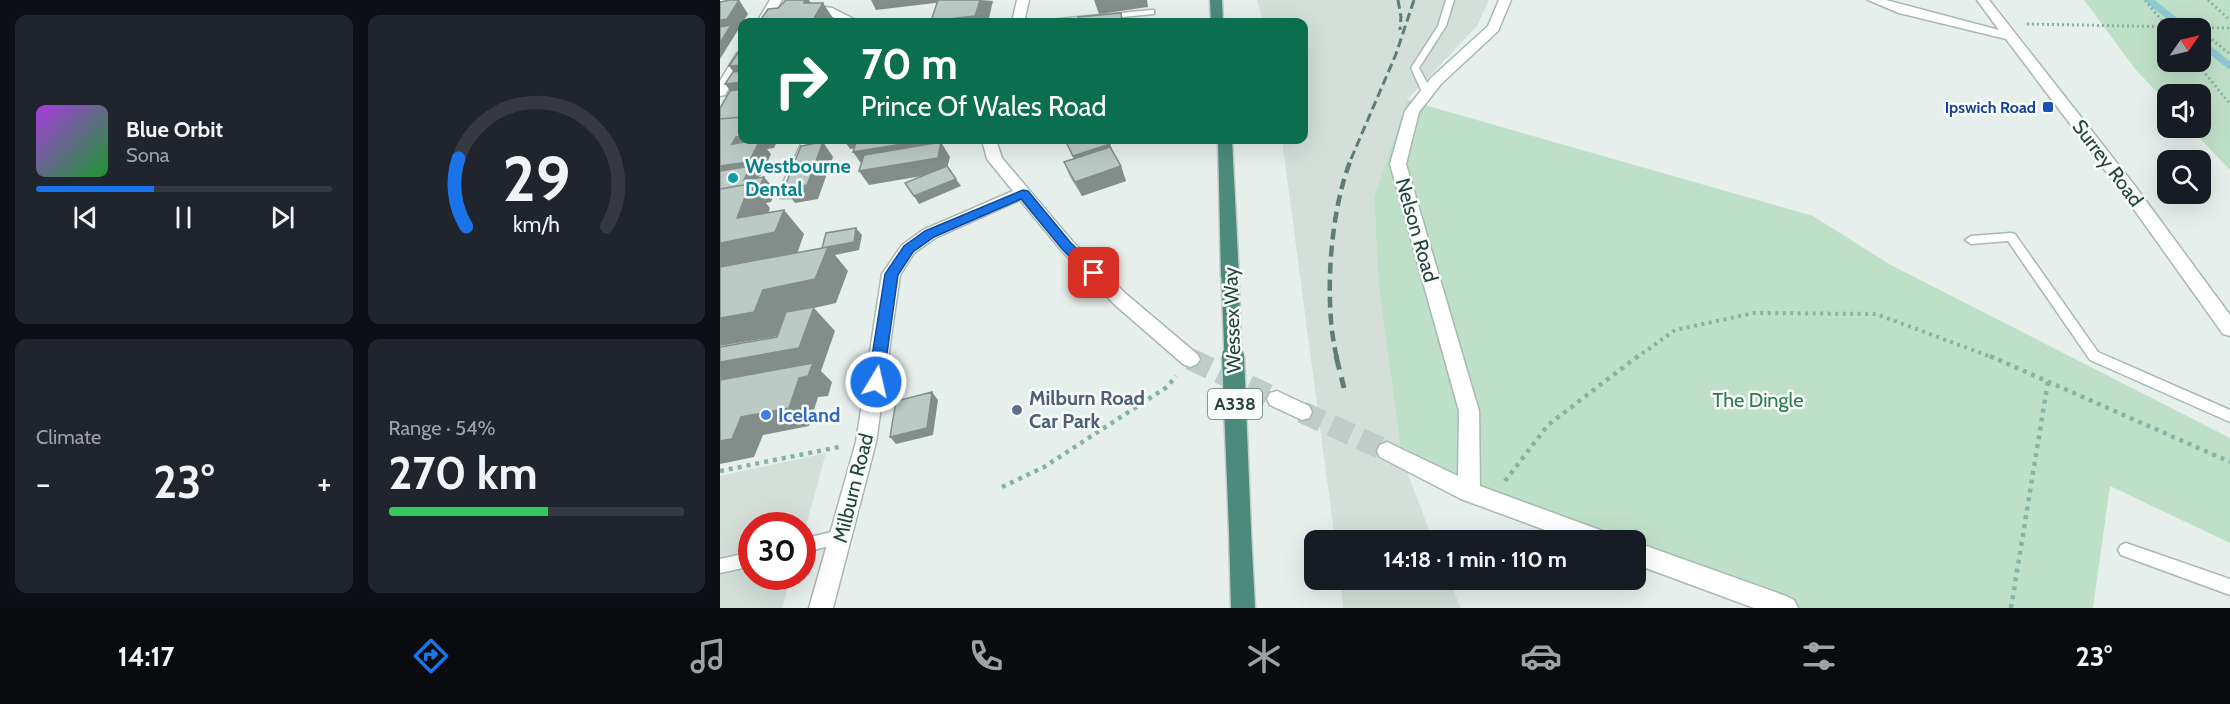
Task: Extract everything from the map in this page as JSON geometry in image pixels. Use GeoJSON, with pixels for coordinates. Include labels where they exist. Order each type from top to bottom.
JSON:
{"type":"FeatureCollection","features":[{"type":"Feature","properties":{"kind":"highway"},"geometry":{"type":"LineString","coordinates":[[1216,0],[1217,18]]}},
{"type":"Feature","properties":{"kind":"highway","name":"Wessex Way"},"geometry":{"type":"LineString","coordinates":[[1225,144],[1244,608]]}},
{"type":"Feature","properties":{"kind":"street"},"geometry":{"type":"LineString","coordinates":[[1019,18],[1023,0]]}},
{"type":"Feature","properties":{"kind":"street","name":"Nelson Road"},"geometry":{"type":"LineString","coordinates":[[1469,492],[1469,411],[1398,164],[1412,111],[1427,92],[1494,28],[1505,0]]}},
{"type":"Feature","properties":{"kind":"street"},"geometry":{"type":"LineString","coordinates":[[1875,0],[1903,10],[2005,29]]}},
{"type":"Feature","properties":{"kind":"street","name":"Surrey Road"},"geometry":{"type":"LineString","coordinates":[[1983,0],[2129,190],[2230,329]]}},
{"type":"Feature","properties":{"kind":"street"},"geometry":{"type":"LineString","coordinates":[[765,18],[773,5],[828,11],[845,18]]}},
{"type":"Feature","properties":{"kind":"street"},"geometry":{"type":"LineString","coordinates":[[720,92],[738,63]]}},
{"type":"Feature","properties":{"kind":"street"},"geometry":{"type":"LineString","coordinates":[[786,194],[808,144]]}},
{"type":"Feature","properties":{"kind":"street"},"geometry":{"type":"LineString","coordinates":[[990,144],[995,159],[1067,246],[1120,299],[1190,359]]}},
{"type":"Feature","properties":{"kind":"street","name":"Milburn Road"},"geometry":{"type":"LineString","coordinates":[[821,608],[866,442],[891,274],[908,249],[929,234],[1023,194]]}},
{"type":"Feature","properties":{"kind":"street"},"geometry":{"type":"LineString","coordinates":[[1277,399],[1302,412]]}},
{"type":"Feature","properties":{"kind":"street"},"geometry":{"type":"LineString","coordinates":[[1386,451],[1469,492],[1573,530]]}},
{"type":"Feature","properties":{"kind":"street"},"geometry":{"type":"LineString","coordinates":[[1646,557],[1786,608]]}},
{"type":"Feature","properties":{"kind":"lane"},"geometry":{"type":"LineString","coordinates":[[720,2],[729,0]]}},
{"type":"Feature","properties":{"kind":"lane"},"geometry":{"type":"LineString","coordinates":[[720,9],[729,0]]}},
{"type":"Feature","properties":{"kind":"lane"},"geometry":{"type":"LineString","coordinates":[[1427,92],[1415,69],[1442,26],[1450,0]]}},
{"type":"Feature","properties":{"kind":"lane"},"geometry":{"type":"LineString","coordinates":[[1090,18],[1151,12]]}},
{"type":"Feature","properties":{"kind":"lane"},"geometry":{"type":"LineString","coordinates":[[1971,240],[2012,237],[2094,356],[2230,416]]}},
{"type":"Feature","properties":{"kind":"lane"},"geometry":{"type":"LineString","coordinates":[[816,543],[840,537]]}},
{"type":"Feature","properties":{"kind":"lane"},"geometry":{"type":"LineString","coordinates":[[2126,550],[2230,587]]}},
{"type":"Feature","properties":{"kind":"lane"},"geometry":{"type":"LineString","coordinates":[[720,566],[738,562]]}},
{"type":"Feature","properties":{"kind":"path"},"geometry":{"type":"LineString","coordinates":[[2145,0],[2161,18]]}},
{"type":"Feature","properties":{"kind":"path"},"geometry":{"type":"LineString","coordinates":[[2208,0],[2230,20]]}},
{"type":"Feature","properties":{"kind":"path"},"geometry":{"type":"LineString","coordinates":[[2005,29],[2157,27]]}},
{"type":"Feature","properties":{"kind":"path"},"geometry":{"type":"LineString","coordinates":[[2211,29],[2230,28]]}},
{"type":"Feature","properties":{"kind":"path"},"geometry":{"type":"LineString","coordinates":[[2211,39],[2230,54]]}},
{"type":"Feature","properties":{"kind":"path"},"geometry":{"type":"LineString","coordinates":[[2204,72],[2230,104]]}},
{"type":"Feature","properties":{"kind":"path"},"geometry":{"type":"LineString","coordinates":[[1491,500],[1548,425],[1675,330],[1754,313],[1876,314],[1997,359],[2230,462]]}},
{"type":"Feature","properties":{"kind":"path"},"geometry":{"type":"LineString","coordinates":[[1002,487],[1044,467],[1167,387],[1190,359]]}},
{"type":"Feature","properties":{"kind":"path"},"geometry":{"type":"LineString","coordinates":[[2011,608],[2048,381]]}},
{"type":"Feature","properties":{"kind":"path"},"geometry":{"type":"LineString","coordinates":[[720,471],[866,442]]}},
{"type":"Feature","properties":{"kind":"shaded area"},"geometry":{"type":"Polygon","coordinates":[[[1257,0],[1489,0],[1477,26],[1407,100],[1374,197],[1379,289],[1402,459],[1429,530],[1334,530],[1283,144],[1308,144],[1308,18],[1262,18],[1257,0]]]}},
{"type":"Feature","properties":{"kind":"shaded area"},"geometry":{"type":"Polygon","coordinates":[[[826,453],[810,512],[738,512],[738,590],[787,590],[782,608],[720,608],[720,476],[826,453]]]}},
{"type":"Feature","properties":{"kind":"shaded area"},"geometry":{"type":"Polygon","coordinates":[[[1341,590],[1453,590],[1461,608],[1343,608],[1341,590]]]}},
{"type":"Feature","properties":{"kind":"green space"},"geometry":{"type":"Polygon","coordinates":[[[2084,0],[2230,0],[2230,170],[2200,138],[2211,138],[2211,84],[2157,84],[2157,92],[2136,70],[2084,0]]]}},
{"type":"Feature","properties":{"kind":"green space","name":"The Dingle"},"geometry":{"type":"Polygon","coordinates":[[[1407,100],[1813,216],[1889,264],[2230,438],[2230,543],[2110,486],[2093,608],[1786,608],[1646,557],[1646,530],[1576,530],[1402,459],[1379,289],[1374,197],[1407,100]]]}},
{"type":"Feature","properties":{"kind":"building"},"geometry":{"type":"Polygon","coordinates":[[[739,0],[727,19],[720,20],[720,2],[739,0]]]}},
{"type":"Feature","properties":{"kind":"building"},"geometry":{"type":"Polygon","coordinates":[[[786,0],[823,3],[814,18],[762,18],[768,9],[778,8],[786,0]]]}},
{"type":"Feature","properties":{"kind":"building"},"geometry":{"type":"Polygon","coordinates":[[[938,0],[980,0],[975,16],[932,18],[938,0]]]}},
{"type":"Feature","properties":{"kind":"building"},"geometry":{"type":"Polygon","coordinates":[[[1121,13],[1122,18],[1078,18],[1121,13]]]}},
{"type":"Feature","properties":{"kind":"building"},"geometry":{"type":"Polygon","coordinates":[[[731,25],[720,43],[720,27],[731,25]]]}},
{"type":"Feature","properties":{"kind":"building"},"geometry":{"type":"Polygon","coordinates":[[[738,53],[738,65],[729,66],[738,53]]]}},
{"type":"Feature","properties":{"kind":"building"},"geometry":{"type":"Polygon","coordinates":[[[738,71],[738,82],[725,84],[733,72],[738,71]]]}},
{"type":"Feature","properties":{"kind":"building"},"geometry":{"type":"Polygon","coordinates":[[[738,90],[738,117],[720,119],[720,108],[730,91],[738,90]]]}},
{"type":"Feature","properties":{"kind":"building"},"geometry":{"type":"Polygon","coordinates":[[[738,117],[738,137],[732,144],[758,144],[749,162],[720,166],[720,119],[738,117]]]}},
{"type":"Feature","properties":{"kind":"building"},"geometry":{"type":"Polygon","coordinates":[[[822,144],[807,185],[784,188],[801,146],[822,144]]]}},
{"type":"Feature","properties":{"kind":"building"},"geometry":{"type":"Polygon","coordinates":[[[856,144],[903,144],[853,152],[856,144]]]}},
{"type":"Feature","properties":{"kind":"building"},"geometry":{"type":"Polygon","coordinates":[[[941,144],[938,158],[859,171],[864,155],[941,144]]]}},
{"type":"Feature","properties":{"kind":"building"},"geometry":{"type":"Polygon","coordinates":[[[1067,144],[1110,144],[1073,156],[1067,144]]]}},
{"type":"Feature","properties":{"kind":"building"},"geometry":{"type":"Polygon","coordinates":[[[1110,147],[1121,166],[1075,182],[1064,162],[1110,147]]]}},
{"type":"Feature","properties":{"kind":"building"},"geometry":{"type":"Polygon","coordinates":[[[751,166],[744,180],[764,177],[759,188],[754,189],[750,184],[720,189],[720,171],[751,166]]]}},
{"type":"Feature","properties":{"kind":"building"},"geometry":{"type":"Polygon","coordinates":[[[947,166],[956,179],[914,196],[905,183],[947,166]]]}},
{"type":"Feature","properties":{"kind":"building"},"geometry":{"type":"Polygon","coordinates":[[[750,184],[737,218],[784,210],[775,232],[720,244],[720,189],[750,184]]]}},
{"type":"Feature","properties":{"kind":"building"},"geometry":{"type":"Polygon","coordinates":[[[856,228],[854,242],[822,248],[826,233],[856,228]]]}},
{"type":"Feature","properties":{"kind":"building"},"geometry":{"type":"Polygon","coordinates":[[[828,247],[815,279],[763,290],[754,312],[720,318],[720,267],[828,247]]]}},
{"type":"Feature","properties":{"kind":"building"},"geometry":{"type":"Polygon","coordinates":[[[814,307],[799,348],[720,362],[720,347],[777,337],[786,312],[814,307]]]}},
{"type":"Feature","properties":{"kind":"building"},"geometry":{"type":"Polygon","coordinates":[[[813,363],[808,376],[799,378],[789,408],[741,417],[732,439],[720,441],[720,380],[813,363]]]}},
{"type":"Feature","properties":{"kind":"building"},"geometry":{"type":"Polygon","coordinates":[[[932,392],[927,428],[890,437],[896,401],[932,392]]]}},
{"type":"Feature","properties":{"kind":"waterway"},"geometry":{"type":"LineString","coordinates":[[2149,0],[2172,18]]}},
{"type":"Feature","properties":{"kind":"waterway"},"geometry":{"type":"LineString","coordinates":[[2211,51],[2230,66]]}},
{"type":"Feature","properties":{"kind":"tunnel"},"geometry":{"type":"LineString","coordinates":[[1190,359],[1277,399]]}},
{"type":"Feature","properties":{"kind":"tunnel"},"geometry":{"type":"LineString","coordinates":[[1302,412],[1387,451]]}},
{"type":"Feature","properties":{"kind":"railway"},"geometry":{"type":"LineString","coordinates":[[1398,0],[1401,17],[1400,30]]}},
{"type":"Feature","properties":{"kind":"railway"},"geometry":{"type":"LineString","coordinates":[[1351,159],[1396,54],[1414,0]]}},
{"type":"Feature","properties":{"kind":"railway"},"geometry":{"type":"LineString","coordinates":[[1337,358],[1330,311],[1331,256],[1338,202],[1352,157]]}},
{"type":"Feature","properties":{"kind":"railway"},"geometry":{"type":"LineString","coordinates":[[1336,356],[1344,388]]}},
{"type":"Feature","properties":{"kind":"place","name":"Ipswich Road"},"geometry":{"type":"Point","coordinates":[2048,107]}},
{"type":"Feature","properties":{"kind":"place","name":"Westbourne Dental"},"geometry":{"type":"Point","coordinates":[733,178]}},
{"type":"Feature","properties":{"kind":"place","name":"Milburn Road Car Park"},"geometry":{"type":"Point","coordinates":[1017,410]}},
{"type":"Feature","properties":{"kind":"place","name":"Iceland"},"geometry":{"type":"Point","coordinates":[766,415]}},
{"type":"Feature","properties":{"kind":"route"},"geometry":{"type":"LineString","coordinates":[[876,382],[891,274],[908,249],[929,234],[1023,194],[1067,246],[1094,273]]}}]}
